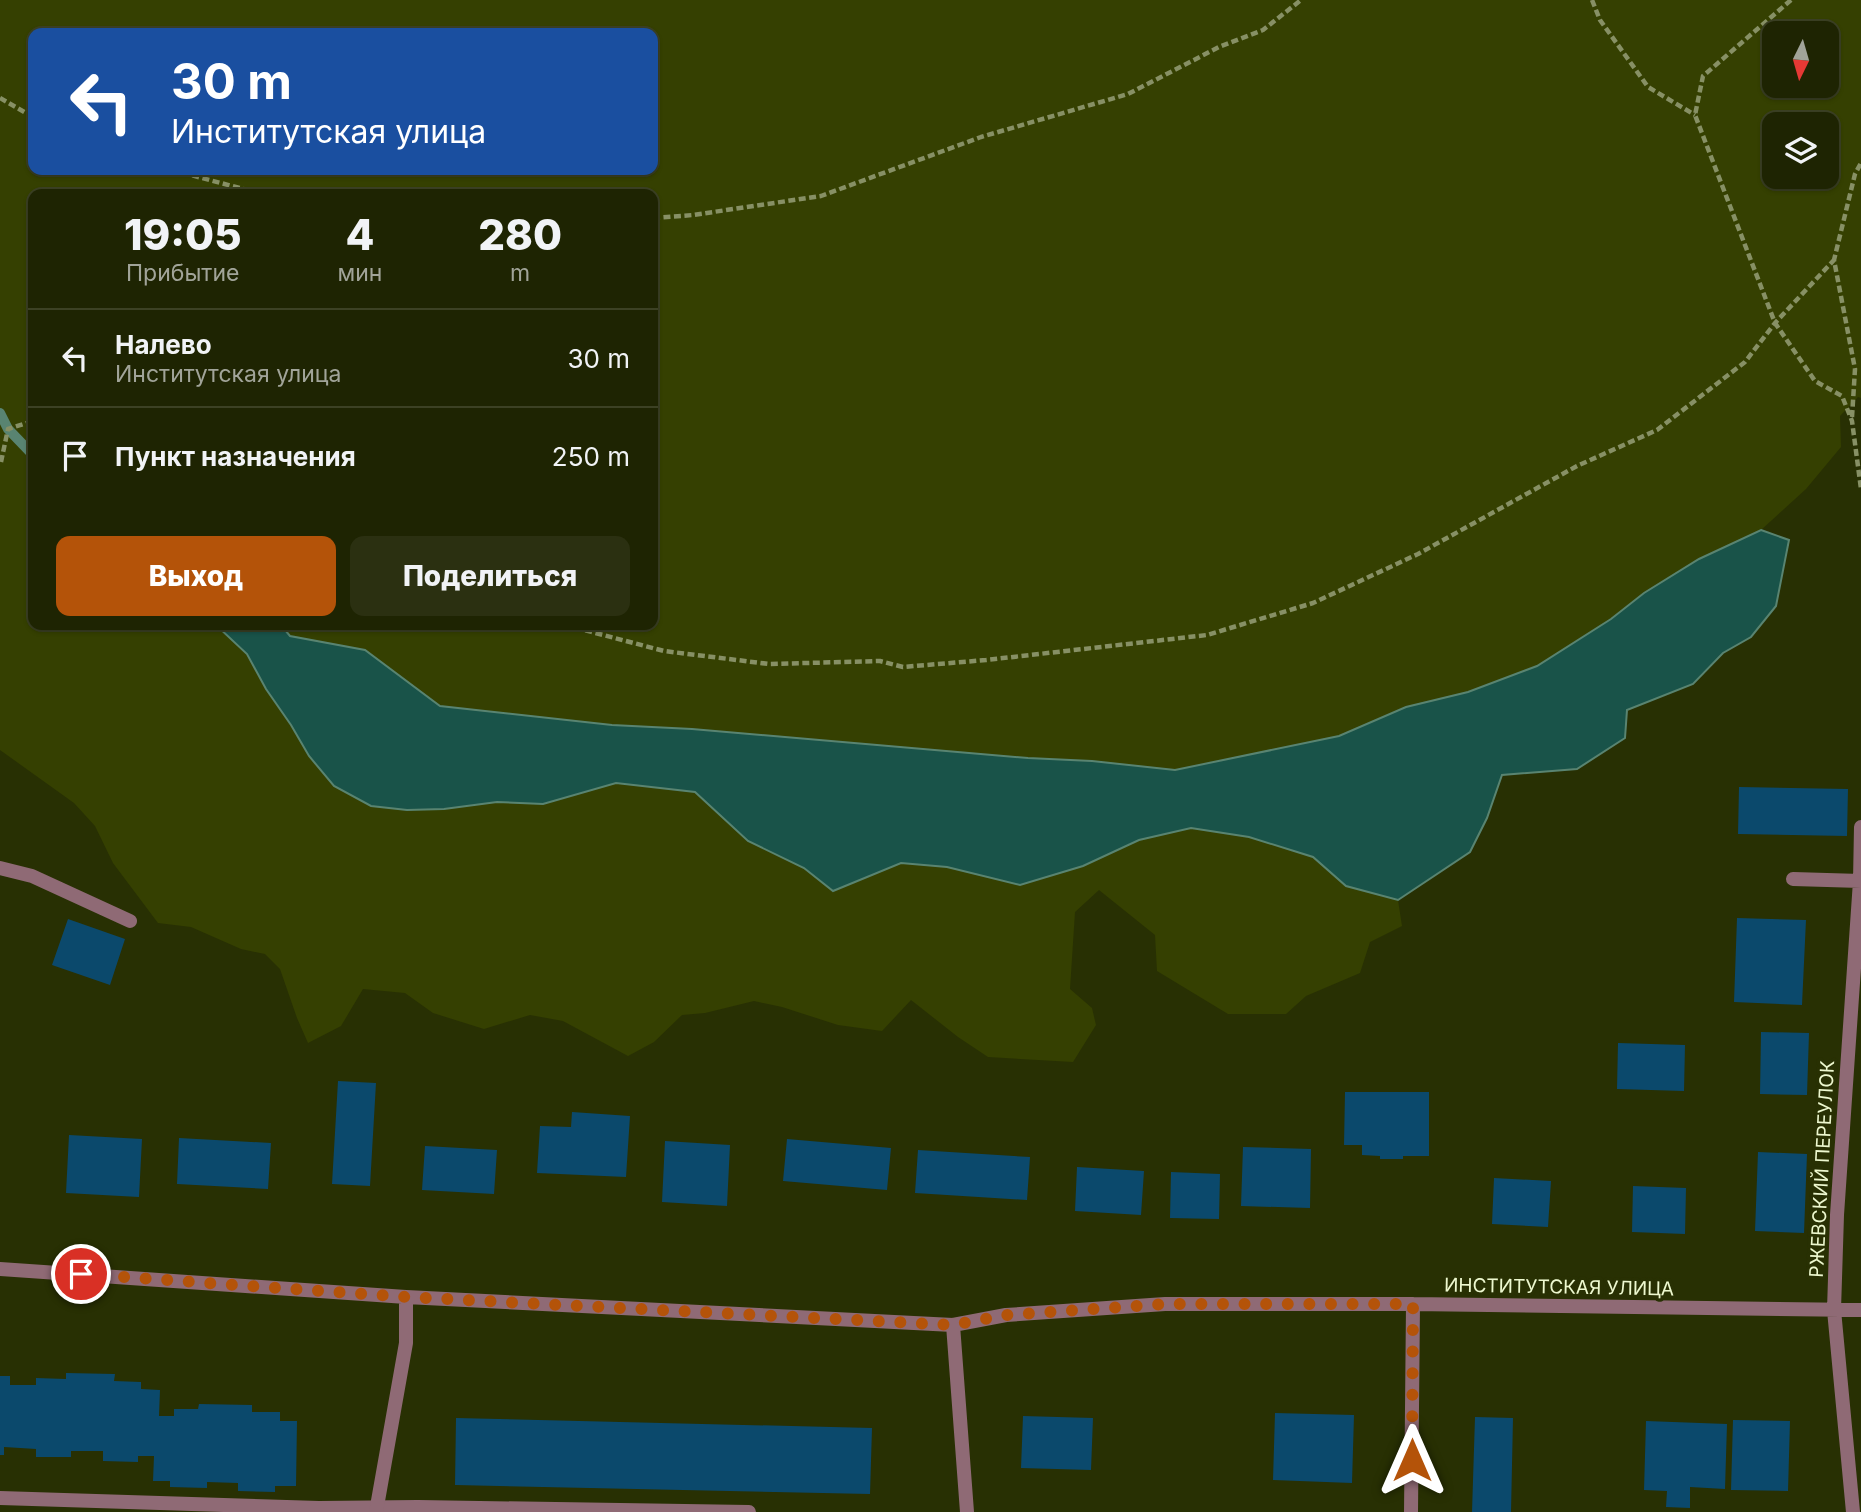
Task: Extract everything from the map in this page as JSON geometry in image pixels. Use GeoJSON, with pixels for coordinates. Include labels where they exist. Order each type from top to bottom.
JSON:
{"type":"FeatureCollection","features":[{"type":"Feature","properties":{"kind":"street","name":"РЖЕВСКИЙ ПЕРЕУЛОК"},"geometry":{"type":"LineString","coordinates":[[1853,1512],[1834,1310],[1837,1215],[1860,881],[1861,827]]}},
{"type":"Feature","properties":{"kind":"street"},"geometry":{"type":"LineString","coordinates":[[0,868],[32,876],[130,921]]}},
{"type":"Feature","properties":{"kind":"street"},"geometry":{"type":"LineString","coordinates":[[1793,879],[1860,881]]}},
{"type":"Feature","properties":{"kind":"street","name":"ИНСТИТУТСКАЯ УЛИЦА"},"geometry":{"type":"LineString","coordinates":[[0,1269],[406,1297],[953,1325],[1006,1315],[1165,1304],[1413,1304],[1861,1310]]}},
{"type":"Feature","properties":{"kind":"street"},"geometry":{"type":"LineString","coordinates":[[377,1510],[406,1343],[406,1297]]}},
{"type":"Feature","properties":{"kind":"street"},"geometry":{"type":"LineString","coordinates":[[1411,1512],[1413,1304]]}},
{"type":"Feature","properties":{"kind":"street"},"geometry":{"type":"LineString","coordinates":[[953,1325],[967,1512],[955,1512]]}},
{"type":"Feature","properties":{"kind":"street"},"geometry":{"type":"LineString","coordinates":[[0,1498],[377,1510],[749,1512]]}},
{"type":"Feature","properties":{"kind":"path"},"geometry":{"type":"LineString","coordinates":[[658,218],[821,196],[981,137],[1128,94],[1219,47],[1263,30],[1301,0]]}},
{"type":"Feature","properties":{"kind":"path"},"geometry":{"type":"LineString","coordinates":[[1592,0],[1600,20],[1648,87],[1695,115]]}},
{"type":"Feature","properties":{"kind":"path"},"geometry":{"type":"LineString","coordinates":[[1791,0],[1703,76],[1695,115],[1775,323],[1815,381],[1842,396],[1852,421]]}},
{"type":"Feature","properties":{"kind":"path"},"geometry":{"type":"LineString","coordinates":[[0,98],[28,114]]}},
{"type":"Feature","properties":{"kind":"path"},"geometry":{"type":"LineString","coordinates":[[1861,163],[1855,174],[1834,260],[1855,369],[1852,421],[1861,489]]}},
{"type":"Feature","properties":{"kind":"path"},"geometry":{"type":"LineString","coordinates":[[191,175],[243,189]]}},
{"type":"Feature","properties":{"kind":"path"},"geometry":{"type":"LineString","coordinates":[[584,630],[664,651],[769,664],[880,661],[903,667],[1207,635],[1312,603],[1418,554],[1577,466],[1657,430],[1745,362],[1775,323],[1834,260]]}},
{"type":"Feature","properties":{"kind":"path"},"geometry":{"type":"LineString","coordinates":[[1,462],[8,429],[28,423]]}},
{"type":"Feature","properties":{"kind":"green space"},"geometry":{"type":"Polygon","coordinates":[[[0,0],[1861,0],[1861,398],[1858,397],[1840,416],[1841,447],[1806,489],[1761,530],[1699,559],[1537,666],[1468,692],[1406,707],[1339,736],[1175,770],[692,729],[612,725],[440,706],[365,650],[290,636],[285,630],[658,630],[658,189],[28,189],[28,630],[221,630],[247,654],[309,756],[372,806],[407,810],[444,809],[497,802],[543,804],[616,783],[695,792],[748,841],[804,868],[833,891],[901,863],[947,867],[1020,885],[1083,866],[1139,840],[1191,828],[1249,837],[1313,857],[1346,886],[1398,900],[1402,926],[1370,942],[1360,973],[1306,996],[1286,1014],[1228,1014],[1157,971],[1155,935],[1099,890],[1075,912],[1070,989],[1092,1008],[1096,1025],[1073,1062],[988,1057],[911,1000],[882,1031],[838,1025],[754,1001],[705,1013],[682,1015],[654,1042],[628,1056],[563,1021],[530,1015],[484,1029],[433,1013],[405,993],[363,989],[341,1026],[308,1043],[280,969],[265,954],[241,949],[191,927],[158,923],[113,863],[95,826],[74,803],[0,750],[0,0]]]}},
{"type":"Feature","properties":{"kind":"water"},"geometry":{"type":"Polygon","coordinates":[[[1761,530],[1789,540],[1776,606],[1751,637],[1723,653],[1693,684],[1627,710],[1625,738],[1577,769],[1502,775],[1487,818],[1470,852],[1398,900],[1346,886],[1313,857],[1249,837],[1191,828],[1139,840],[1083,866],[1020,885],[947,867],[901,863],[833,891],[804,868],[748,841],[695,792],[616,783],[543,804],[497,802],[444,809],[407,810],[371,806],[334,786],[309,756],[247,654],[221,630],[285,630],[290,636],[365,650],[440,706],[612,725],[692,729],[1175,770],[1339,736],[1406,707],[1468,692],[1537,666],[1699,559],[1761,530]]]}},
{"type":"Feature","properties":{"kind":"building"},"geometry":{"type":"Polygon","coordinates":[[[1739,787],[1848,789],[1847,836],[1738,834],[1739,787]]]}},
{"type":"Feature","properties":{"kind":"building"},"geometry":{"type":"Polygon","coordinates":[[[1737,918],[1806,920],[1802,1005],[1734,1002],[1737,918]]]}},
{"type":"Feature","properties":{"kind":"building"},"geometry":{"type":"Polygon","coordinates":[[[68,919],[125,939],[110,985],[52,965],[68,919]]]}},
{"type":"Feature","properties":{"kind":"building"},"geometry":{"type":"Polygon","coordinates":[[[1761,1032],[1809,1033],[1807,1095],[1760,1094],[1761,1032]]]}},
{"type":"Feature","properties":{"kind":"building"},"geometry":{"type":"Polygon","coordinates":[[[1618,1043],[1685,1045],[1684,1091],[1617,1089],[1618,1043]]]}},
{"type":"Feature","properties":{"kind":"building"},"geometry":{"type":"Polygon","coordinates":[[[338,1081],[376,1083],[370,1186],[332,1184],[338,1081]]]}},
{"type":"Feature","properties":{"kind":"building"},"geometry":{"type":"Polygon","coordinates":[[[1345,1092],[1429,1092],[1429,1156],[1380,1159],[1380,1156],[1362,1155],[1362,1145],[1344,1145],[1345,1092]]]}},
{"type":"Feature","properties":{"kind":"building"},"geometry":{"type":"Polygon","coordinates":[[[572,1112],[630,1116],[626,1177],[537,1173],[540,1126],[571,1127],[572,1112]]]}},
{"type":"Feature","properties":{"kind":"building"},"geometry":{"type":"Polygon","coordinates":[[[69,1135],[142,1139],[139,1197],[66,1193],[69,1135]]]}},
{"type":"Feature","properties":{"kind":"building"},"geometry":{"type":"Polygon","coordinates":[[[179,1138],[271,1143],[268,1189],[177,1184],[179,1138]]]}},
{"type":"Feature","properties":{"kind":"building"},"geometry":{"type":"Polygon","coordinates":[[[787,1139],[891,1148],[887,1190],[783,1181],[787,1139]]]}},
{"type":"Feature","properties":{"kind":"building"},"geometry":{"type":"Polygon","coordinates":[[[665,1141],[730,1145],[727,1206],[662,1202],[665,1141]]]}},
{"type":"Feature","properties":{"kind":"building"},"geometry":{"type":"Polygon","coordinates":[[[425,1146],[497,1150],[494,1194],[422,1190],[425,1146]]]}},
{"type":"Feature","properties":{"kind":"building"},"geometry":{"type":"Polygon","coordinates":[[[1243,1147],[1311,1149],[1310,1208],[1241,1206],[1243,1147]]]}},
{"type":"Feature","properties":{"kind":"building"},"geometry":{"type":"Polygon","coordinates":[[[918,1150],[1030,1157],[1027,1200],[915,1193],[918,1150]]]}},
{"type":"Feature","properties":{"kind":"building"},"geometry":{"type":"Polygon","coordinates":[[[1758,1152],[1807,1154],[1804,1233],[1755,1231],[1758,1152]]]}},
{"type":"Feature","properties":{"kind":"building"},"geometry":{"type":"Polygon","coordinates":[[[1077,1167],[1144,1171],[1141,1215],[1075,1211],[1077,1167]]]}},
{"type":"Feature","properties":{"kind":"building"},"geometry":{"type":"Polygon","coordinates":[[[1171,1172],[1220,1174],[1219,1219],[1170,1218],[1171,1172]]]}},
{"type":"Feature","properties":{"kind":"building"},"geometry":{"type":"Polygon","coordinates":[[[1494,1178],[1551,1181],[1548,1227],[1492,1224],[1494,1178]]]}},
{"type":"Feature","properties":{"kind":"building"},"geometry":{"type":"Polygon","coordinates":[[[1633,1186],[1686,1188],[1685,1234],[1632,1232],[1633,1186]]]}},
{"type":"Feature","properties":{"kind":"building"},"geometry":{"type":"Polygon","coordinates":[[[66,1373],[115,1374],[114,1381],[141,1382],[141,1389],[160,1390],[159,1416],[174,1416],[174,1409],[198,1409],[199,1404],[252,1405],[252,1412],[280,1412],[280,1421],[297,1421],[296,1486],[275,1486],[275,1492],[238,1491],[238,1483],[207,1482],[207,1488],[170,1487],[170,1481],[153,1481],[154,1456],[138,1456],[138,1462],[103,1461],[103,1451],[71,1451],[71,1457],[36,1457],[36,1449],[4,1447],[4,1455],[0,1455],[0,1376],[10,1376],[10,1385],[36,1385],[36,1378],[66,1379],[66,1373]]]}},
{"type":"Feature","properties":{"kind":"building"},"geometry":{"type":"Polygon","coordinates":[[[1275,1413],[1354,1415],[1352,1483],[1273,1480],[1275,1413]]]}},
{"type":"Feature","properties":{"kind":"building"},"geometry":{"type":"Polygon","coordinates":[[[1023,1416],[1093,1418],[1091,1470],[1021,1468],[1023,1416]]]}},
{"type":"Feature","properties":{"kind":"building"},"geometry":{"type":"Polygon","coordinates":[[[1475,1417],[1513,1418],[1511,1512],[1472,1512],[1475,1417]]]}},
{"type":"Feature","properties":{"kind":"building"},"geometry":{"type":"Polygon","coordinates":[[[456,1418],[872,1428],[870,1494],[455,1485],[456,1418]]]}},
{"type":"Feature","properties":{"kind":"building"},"geometry":{"type":"Polygon","coordinates":[[[1733,1420],[1790,1421],[1788,1491],[1731,1490],[1733,1420]]]}},
{"type":"Feature","properties":{"kind":"building"},"geometry":{"type":"Polygon","coordinates":[[[1646,1421],[1727,1424],[1725,1489],[1690,1487],[1690,1508],[1666,1507],[1667,1491],[1644,1490],[1646,1421]]]}},
{"type":"Feature","properties":{"kind":"waterway"},"geometry":{"type":"LineString","coordinates":[[0,413],[8,429],[28,450]]}},
{"type":"Feature","properties":{"kind":"route"},"geometry":{"type":"LineString","coordinates":[[81,1274],[406,1297],[953,1325],[1006,1315],[1165,1304],[1413,1304],[1412,1460]]}}]}
